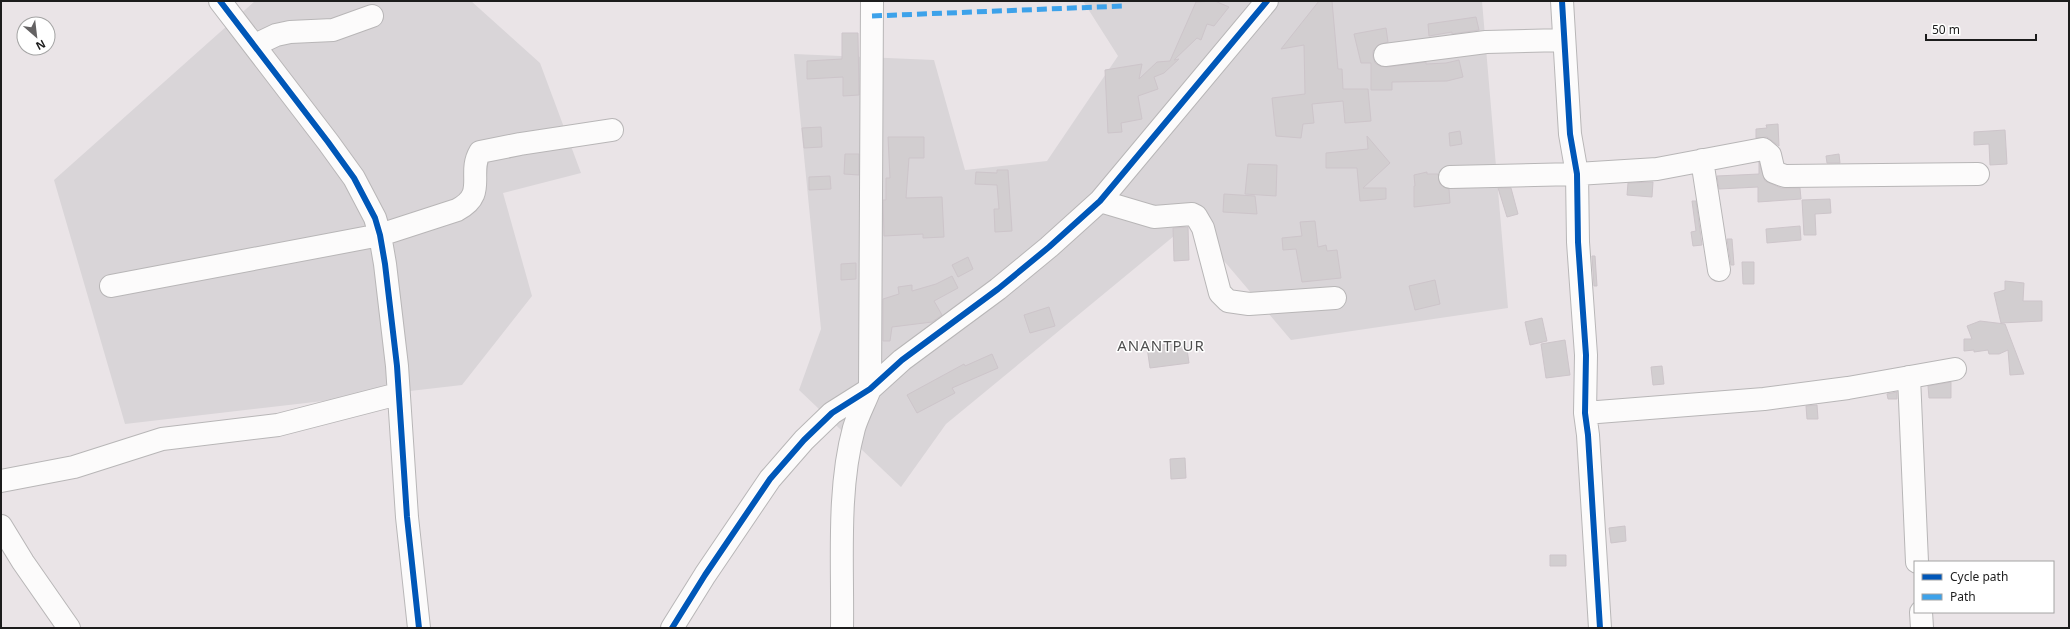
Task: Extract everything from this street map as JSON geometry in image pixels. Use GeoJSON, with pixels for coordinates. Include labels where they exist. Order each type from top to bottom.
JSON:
{"type":"FeatureCollection","features":[{"type":"Feature","properties":{"kind":"street"},"geometry":{"type":"LineString","coordinates":[[220,1],[303,107],[354,178],[375,218],[380,235],[397,366],[407,517],[419,628]]}},
{"type":"Feature","properties":{"kind":"street"},"geometry":{"type":"LineString","coordinates":[[842,628],[843,531],[846,475],[854,428],[870,389],[872,1]]}},
{"type":"Feature","properties":{"kind":"street"},"geometry":{"type":"LineString","coordinates":[[672,628],[705,575],[770,479],[804,440],[832,413],[870,389],[902,360],[998,289],[1049,247],[1100,201],[1267,1]]}},
{"type":"Feature","properties":{"kind":"street"},"geometry":{"type":"LineString","coordinates":[[1562,1],[1570,134],[1577,174],[1578,242],[1586,355],[1585,413],[1588,435],[1600,628]]}},
{"type":"Feature","properties":{"kind":"street"},"geometry":{"type":"LineString","coordinates":[[255,45],[276,35],[290,32],[333,30],[372,16]]}},
{"type":"Feature","properties":{"kind":"street"},"geometry":{"type":"LineString","coordinates":[[1385,55],[1486,42],[1564,40]]}},
{"type":"Feature","properties":{"kind":"street"},"geometry":{"type":"LineString","coordinates":[[111,286],[380,235],[457,210],[467,205],[473,198],[476,188],[477,158],[480,152],[513,145],[612,130]]}},
{"type":"Feature","properties":{"kind":"street"},"geometry":{"type":"LineString","coordinates":[[1450,177],[1577,174],[1657,169],[1763,149],[1770,155],[1774,172],[1785,176],[1978,174]]}},
{"type":"Feature","properties":{"kind":"street"},"geometry":{"type":"LineString","coordinates":[[1702,160],[1719,270]]}},
{"type":"Feature","properties":{"kind":"street"},"geometry":{"type":"LineString","coordinates":[[1100,201],[1154,217],[1192,214],[1196,216],[1203,228],[1220,293],[1228,301],[1249,304],[1335,298]]}},
{"type":"Feature","properties":{"kind":"street"},"geometry":{"type":"LineString","coordinates":[[1585,413],[1764,399],[1848,388],[1955,369]]}},
{"type":"Feature","properties":{"kind":"street"},"geometry":{"type":"LineString","coordinates":[[1909,377],[1917,561]]}},
{"type":"Feature","properties":{"kind":"street"},"geometry":{"type":"LineString","coordinates":[[1,481],[74,467],[162,439],[278,425],[398,394]]}},
{"type":"Feature","properties":{"kind":"street"},"geometry":{"type":"LineString","coordinates":[[1,526],[23,562],[69,628]]}},
{"type":"Feature","properties":{"kind":"street"},"geometry":{"type":"LineString","coordinates":[[1921,613],[1922,628]]}},
{"type":"Feature","properties":{"kind":"shaded area"},"geometry":{"type":"Polygon","coordinates":[[[255,1],[471,1],[540,63],[581,173],[503,193],[532,296],[462,385],[125,424],[54,180],[255,1]]]}},
{"type":"Feature","properties":{"kind":"shaded area"},"geometry":{"type":"Polygon","coordinates":[[[1083,1],[1482,1],[1508,308],[1291,340],[1191,222],[946,424],[901,487],[799,390],[821,329],[794,54],[934,60],[965,170],[1047,161],[1118,56],[1083,1]]]}},
{"type":"Feature","properties":{"kind":"building"},"geometry":{"type":"Polygon","coordinates":[[[1215,1],[1229,7],[1214,26],[1207,24],[1201,40],[1197,38],[1174,60],[1179,59],[1164,73],[1154,77],[1158,89],[1138,96],[1142,119],[1121,123],[1122,132],[1108,133],[1105,70],[1142,64],[1139,79],[1157,62],[1170,61],[1196,2],[1215,1]]]}},
{"type":"Feature","properties":{"kind":"building"},"geometry":{"type":"Polygon","coordinates":[[[1319,1],[1332,1],[1338,69],[1342,69],[1343,89],[1368,89],[1371,121],[1345,123],[1343,101],[1312,104],[1314,123],[1303,124],[1301,138],[1276,136],[1272,98],[1305,94],[1304,45],[1281,49],[1319,1]]]}},
{"type":"Feature","properties":{"kind":"building"},"geometry":{"type":"Polygon","coordinates":[[[1476,17],[1479,30],[1452,34],[1452,32],[1429,36],[1428,24],[1476,17]]]}},
{"type":"Feature","properties":{"kind":"building"},"geometry":{"type":"Polygon","coordinates":[[[1386,28],[1388,42],[1378,45],[1373,51],[1375,63],[1380,66],[1387,67],[1426,62],[1426,64],[1446,63],[1459,60],[1463,77],[1447,81],[1392,82],[1392,90],[1371,90],[1371,63],[1361,63],[1354,34],[1386,28]]]}},
{"type":"Feature","properties":{"kind":"building"},"geometry":{"type":"Polygon","coordinates":[[[842,33],[858,33],[859,95],[843,96],[843,77],[807,79],[807,61],[842,59],[842,33]]]}},
{"type":"Feature","properties":{"kind":"building"},"geometry":{"type":"Polygon","coordinates":[[[1778,124],[1779,146],[1767,137],[1756,138],[1756,129],[1767,128],[1766,125],[1778,124]]]}},
{"type":"Feature","properties":{"kind":"building"},"geometry":{"type":"Polygon","coordinates":[[[821,127],[822,147],[804,148],[802,128],[821,127]]]}},
{"type":"Feature","properties":{"kind":"building"},"geometry":{"type":"Polygon","coordinates":[[[2005,130],[2007,164],[1990,165],[1989,144],[1974,145],[1974,132],[2005,130]]]}},
{"type":"Feature","properties":{"kind":"building"},"geometry":{"type":"Polygon","coordinates":[[[1460,131],[1462,144],[1450,146],[1449,133],[1460,131]]]}},
{"type":"Feature","properties":{"kind":"building"},"geometry":{"type":"Polygon","coordinates":[[[1367,136],[1390,163],[1363,188],[1386,188],[1386,199],[1360,201],[1357,168],[1326,168],[1326,153],[1368,149],[1367,136]]]}},
{"type":"Feature","properties":{"kind":"building"},"geometry":{"type":"Polygon","coordinates":[[[888,137],[924,137],[924,158],[909,158],[906,198],[942,197],[944,237],[923,238],[923,234],[884,236],[883,200],[886,200],[886,178],[890,178],[888,137]]]}},
{"type":"Feature","properties":{"kind":"building"},"geometry":{"type":"Polygon","coordinates":[[[845,154],[859,154],[859,175],[844,174],[845,154]]]}},
{"type":"Feature","properties":{"kind":"building"},"geometry":{"type":"Polygon","coordinates":[[[1839,154],[1840,163],[1827,163],[1826,156],[1839,154]]]}},
{"type":"Feature","properties":{"kind":"building"},"geometry":{"type":"Polygon","coordinates":[[[1759,162],[1765,181],[1781,188],[1800,188],[1801,199],[1758,202],[1758,187],[1719,189],[1717,176],[1759,174],[1759,162]]]}},
{"type":"Feature","properties":{"kind":"building"},"geometry":{"type":"Polygon","coordinates":[[[1248,164],[1277,165],[1276,196],[1245,194],[1248,164]]]}},
{"type":"Feature","properties":{"kind":"building"},"geometry":{"type":"Polygon","coordinates":[[[997,170],[1008,170],[1012,231],[995,232],[994,209],[999,209],[997,185],[975,184],[976,172],[997,173],[997,170]]]}},
{"type":"Feature","properties":{"kind":"building"},"geometry":{"type":"Polygon","coordinates":[[[1427,172],[1427,174],[1438,174],[1440,184],[1449,189],[1450,203],[1414,207],[1414,175],[1427,172]]]}},
{"type":"Feature","properties":{"kind":"building"},"geometry":{"type":"Polygon","coordinates":[[[830,176],[831,189],[809,190],[809,177],[830,176]]]}},
{"type":"Feature","properties":{"kind":"building"},"geometry":{"type":"Polygon","coordinates":[[[1653,182],[1652,197],[1627,195],[1628,183],[1653,182]]]}},
{"type":"Feature","properties":{"kind":"building"},"geometry":{"type":"Polygon","coordinates":[[[1498,188],[1511,188],[1518,214],[1507,217],[1498,188]]]}},
{"type":"Feature","properties":{"kind":"building"},"geometry":{"type":"Polygon","coordinates":[[[1224,194],[1255,196],[1257,214],[1223,212],[1224,194]]]}},
{"type":"Feature","properties":{"kind":"building"},"geometry":{"type":"Polygon","coordinates":[[[1830,199],[1831,213],[1815,214],[1816,235],[1804,235],[1802,200],[1830,199]]]}},
{"type":"Feature","properties":{"kind":"building"},"geometry":{"type":"Polygon","coordinates":[[[1692,201],[1696,201],[1702,245],[1693,246],[1691,232],[1696,231],[1692,201]]]}},
{"type":"Feature","properties":{"kind":"building"},"geometry":{"type":"Polygon","coordinates":[[[1315,221],[1318,247],[1326,245],[1327,251],[1337,250],[1341,278],[1302,282],[1296,249],[1283,250],[1282,238],[1302,236],[1300,222],[1315,221]]]}},
{"type":"Feature","properties":{"kind":"building"},"geometry":{"type":"Polygon","coordinates":[[[1800,226],[1801,240],[1767,243],[1766,229],[1800,226]]]}},
{"type":"Feature","properties":{"kind":"building"},"geometry":{"type":"Polygon","coordinates":[[[1188,227],[1189,260],[1174,261],[1173,228],[1188,227]]]}},
{"type":"Feature","properties":{"kind":"building"},"geometry":{"type":"Polygon","coordinates":[[[1727,239],[1732,239],[1734,265],[1731,265],[1727,239]]]}},
{"type":"Feature","properties":{"kind":"building"},"geometry":{"type":"Polygon","coordinates":[[[1592,256],[1595,256],[1597,286],[1594,286],[1592,256]]]}},
{"type":"Feature","properties":{"kind":"building"},"geometry":{"type":"Polygon","coordinates":[[[968,257],[973,269],[958,277],[952,265],[968,257]]]}},
{"type":"Feature","properties":{"kind":"building"},"geometry":{"type":"Polygon","coordinates":[[[1742,262],[1754,262],[1754,284],[1743,284],[1742,262]]]}},
{"type":"Feature","properties":{"kind":"building"},"geometry":{"type":"Polygon","coordinates":[[[856,263],[856,279],[841,280],[841,264],[856,263]]]}},
{"type":"Feature","properties":{"kind":"building"},"geometry":{"type":"Polygon","coordinates":[[[952,276],[958,288],[934,301],[942,315],[932,322],[892,327],[890,341],[883,341],[883,299],[899,294],[898,287],[912,285],[912,291],[936,284],[952,276]]]}},
{"type":"Feature","properties":{"kind":"building"},"geometry":{"type":"Polygon","coordinates":[[[1435,280],[1440,304],[1415,310],[1409,286],[1435,280]]]}},
{"type":"Feature","properties":{"kind":"building"},"geometry":{"type":"Polygon","coordinates":[[[2005,281],[2024,283],[2023,301],[2042,301],[2042,321],[2001,323],[1994,293],[2005,290],[2005,281]]]}},
{"type":"Feature","properties":{"kind":"building"},"geometry":{"type":"Polygon","coordinates":[[[1049,307],[1055,326],[1030,333],[1024,315],[1049,307]]]}},
{"type":"Feature","properties":{"kind":"building"},"geometry":{"type":"Polygon","coordinates":[[[1542,318],[1547,341],[1530,345],[1525,322],[1542,318]]]}},
{"type":"Feature","properties":{"kind":"building"},"geometry":{"type":"Polygon","coordinates":[[[1980,321],[2005,324],[2024,374],[2010,375],[2008,350],[1999,354],[1989,354],[1988,350],[1974,352],[1974,350],[1964,351],[1964,339],[1972,339],[1967,326],[1980,321]]]}},
{"type":"Feature","properties":{"kind":"building"},"geometry":{"type":"Polygon","coordinates":[[[1565,340],[1570,375],[1546,378],[1541,344],[1565,340]]]}},
{"type":"Feature","properties":{"kind":"building"},"geometry":{"type":"Polygon","coordinates":[[[1186,342],[1189,363],[1150,368],[1147,347],[1186,342]]]}},
{"type":"Feature","properties":{"kind":"building"},"geometry":{"type":"Polygon","coordinates":[[[992,354],[998,368],[952,388],[955,393],[917,413],[907,395],[964,364],[965,366],[992,354]]]}},
{"type":"Feature","properties":{"kind":"building"},"geometry":{"type":"Polygon","coordinates":[[[1662,366],[1664,384],[1653,385],[1651,367],[1662,366]]]}},
{"type":"Feature","properties":{"kind":"building"},"geometry":{"type":"Polygon","coordinates":[[[1951,382],[1951,398],[1929,398],[1928,386],[1951,382]]]}},
{"type":"Feature","properties":{"kind":"building"},"geometry":{"type":"Polygon","coordinates":[[[1897,392],[1897,399],[1888,399],[1887,394],[1897,392]]]}},
{"type":"Feature","properties":{"kind":"building"},"geometry":{"type":"Polygon","coordinates":[[[1817,405],[1818,419],[1807,419],[1806,406],[1817,405]]]}},
{"type":"Feature","properties":{"kind":"building"},"geometry":{"type":"Polygon","coordinates":[[[1185,458],[1186,478],[1171,479],[1170,459],[1185,458]]]}},
{"type":"Feature","properties":{"kind":"building"},"geometry":{"type":"Polygon","coordinates":[[[1625,526],[1626,541],[1611,543],[1609,528],[1625,526]]]}},
{"type":"Feature","properties":{"kind":"building"},"geometry":{"type":"Polygon","coordinates":[[[1550,555],[1566,555],[1566,566],[1550,566],[1550,555]]]}},
{"type":"Feature","properties":{"kind":"marked path"},"geometry":{"type":"LineString","coordinates":[[872,16],[1124,6]]}},
{"type":"Feature","properties":{"kind":"cycle path"},"geometry":{"type":"LineString","coordinates":[[220,1],[354,178],[375,218],[380,235],[385,264],[397,366],[407,517],[419,628]]}},
{"type":"Feature","properties":{"kind":"cycle path"},"geometry":{"type":"LineString","coordinates":[[672,628],[705,575],[770,479],[804,440],[832,413],[870,389],[902,360],[998,289],[1049,247],[1100,201],[1267,1]]}},
{"type":"Feature","properties":{"kind":"cycle path"},"geometry":{"type":"LineString","coordinates":[[1562,1],[1570,134],[1577,174],[1578,242],[1586,355],[1585,413],[1588,435],[1600,628]]}},
{"type":"Feature","properties":{"kind":"district","name":"ANANTPUR"},"geometry":{"type":"Point","coordinates":[1161,345]}}]}
